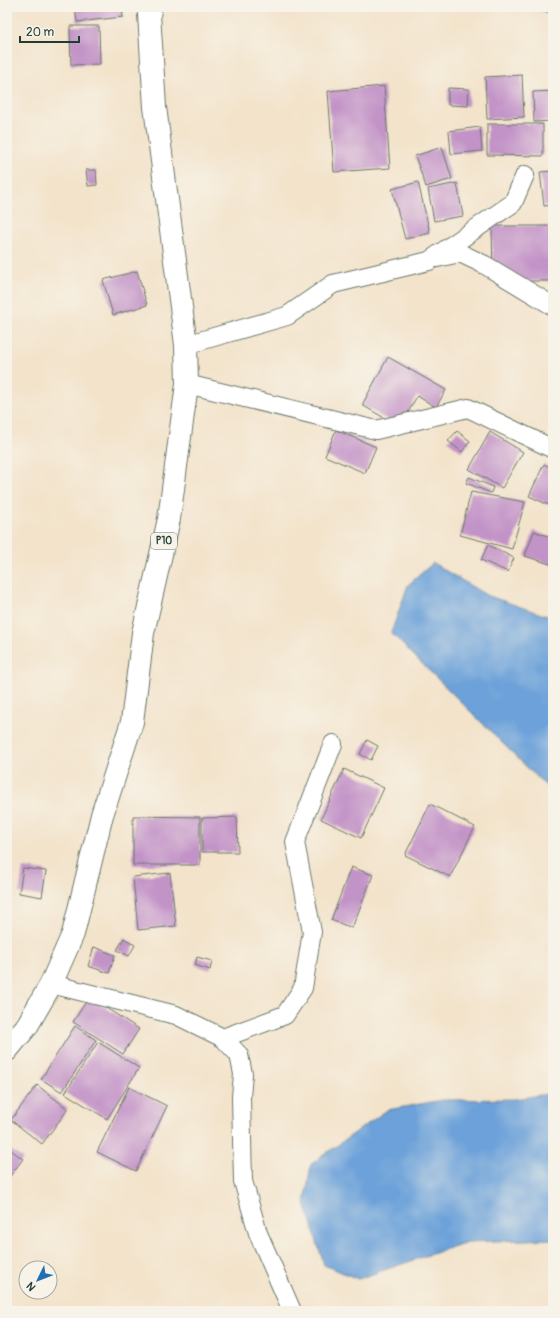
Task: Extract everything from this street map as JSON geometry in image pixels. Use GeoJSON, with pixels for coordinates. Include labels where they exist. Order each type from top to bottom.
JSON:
{"type":"FeatureCollection","features":[{"type":"Feature","properties":{"kind":"main road","name":"P10"},"geometry":{"type":"LineString","coordinates":[[7,1050],[27,1026],[51,984],[73,934],[102,815],[132,722],[143,633],[170,519],[187,384],[186,345],[155,107],[149,14],[151,7]]}},
{"type":"Feature","properties":{"kind":"street"},"geometry":{"type":"LineString","coordinates":[[428,260],[513,203],[525,175]]}},
{"type":"Feature","properties":{"kind":"street"},"geometry":{"type":"LineString","coordinates":[[186,345],[287,316],[334,284],[460,253],[485,265],[553,306]]}},
{"type":"Feature","properties":{"kind":"street"},"geometry":{"type":"LineString","coordinates":[[187,384],[376,430],[468,408],[553,449]]}},
{"type":"Feature","properties":{"kind":"street"},"geometry":{"type":"LineString","coordinates":[[223,1038],[284,1015],[303,988],[312,932],[295,842],[333,744]]}},
{"type":"Feature","properties":{"kind":"street"},"geometry":{"type":"LineString","coordinates":[[51,984],[176,1015],[223,1038],[239,1055],[243,1074],[241,1097],[243,1181],[258,1233],[292,1311]]}},
{"type":"Feature","properties":{"kind":"water"},"geometry":{"type":"Polygon","coordinates":[[[433,563],[486,595],[553,618],[553,793],[391,633],[408,585],[433,563]]]}},
{"type":"Feature","properties":{"kind":"water"},"geometry":{"type":"Polygon","coordinates":[[[553,1093],[553,1239],[467,1242],[358,1279],[324,1265],[305,1203],[311,1164],[387,1110],[442,1100],[515,1099],[553,1093]]]}},
{"type":"Feature","properties":{"kind":"building"},"geometry":{"type":"Polygon","coordinates":[[[75,7],[122,7],[123,17],[77,22],[75,7]]]}},
{"type":"Feature","properties":{"kind":"building"},"geometry":{"type":"Polygon","coordinates":[[[495,7],[549,7],[549,12],[495,7]]]}},
{"type":"Feature","properties":{"kind":"building"},"geometry":{"type":"Polygon","coordinates":[[[70,26],[99,26],[100,64],[71,65],[70,26]]]}},
{"type":"Feature","properties":{"kind":"building"},"geometry":{"type":"Polygon","coordinates":[[[522,75],[524,117],[487,119],[485,77],[522,75]]]}},
{"type":"Feature","properties":{"kind":"building"},"geometry":{"type":"Polygon","coordinates":[[[384,86],[390,168],[334,172],[328,91],[384,86]]]}},
{"type":"Feature","properties":{"kind":"building"},"geometry":{"type":"Polygon","coordinates":[[[448,88],[469,89],[468,106],[448,105],[448,88]]]}},
{"type":"Feature","properties":{"kind":"building"},"geometry":{"type":"Polygon","coordinates":[[[553,91],[553,121],[534,122],[533,92],[553,91]]]}},
{"type":"Feature","properties":{"kind":"building"},"geometry":{"type":"Polygon","coordinates":[[[487,124],[543,124],[543,156],[487,155],[487,124]]]}},
{"type":"Feature","properties":{"kind":"building"},"geometry":{"type":"Polygon","coordinates":[[[480,127],[482,151],[451,154],[449,131],[480,127]]]}},
{"type":"Feature","properties":{"kind":"building"},"geometry":{"type":"Polygon","coordinates":[[[442,147],[452,179],[426,187],[415,156],[442,147]]]}},
{"type":"Feature","properties":{"kind":"building"},"geometry":{"type":"Polygon","coordinates":[[[86,170],[96,170],[97,185],[88,186],[86,170]]]}},
{"type":"Feature","properties":{"kind":"building"},"geometry":{"type":"Polygon","coordinates":[[[553,171],[553,205],[544,206],[540,172],[553,171]]]}},
{"type":"Feature","properties":{"kind":"building"},"geometry":{"type":"Polygon","coordinates":[[[418,182],[430,233],[405,239],[392,189],[418,182]]]}},
{"type":"Feature","properties":{"kind":"building"},"geometry":{"type":"Polygon","coordinates":[[[457,183],[463,216],[434,221],[428,189],[457,183]]]}},
{"type":"Feature","properties":{"kind":"building"},"geometry":{"type":"Polygon","coordinates":[[[492,226],[551,226],[552,281],[493,281],[492,226]]]}},
{"type":"Feature","properties":{"kind":"building"},"geometry":{"type":"Polygon","coordinates":[[[137,271],[147,305],[113,315],[103,280],[137,271]]]}},
{"type":"Feature","properties":{"kind":"building"},"geometry":{"type":"Polygon","coordinates":[[[388,357],[446,390],[436,407],[417,396],[400,427],[362,405],[388,357]]]}},
{"type":"Feature","properties":{"kind":"building"},"geometry":{"type":"Polygon","coordinates":[[[336,430],[376,447],[365,473],[325,456],[336,430]]]}},
{"type":"Feature","properties":{"kind":"building"},"geometry":{"type":"Polygon","coordinates":[[[457,431],[470,441],[462,452],[448,441],[457,431]]]}},
{"type":"Feature","properties":{"kind":"building"},"geometry":{"type":"Polygon","coordinates":[[[490,432],[523,452],[502,488],[469,469],[490,432]]]}},
{"type":"Feature","properties":{"kind":"building"},"geometry":{"type":"Polygon","coordinates":[[[544,464],[553,469],[553,507],[529,496],[544,464]]]}},
{"type":"Feature","properties":{"kind":"building"},"geometry":{"type":"Polygon","coordinates":[[[469,477],[493,487],[491,493],[466,483],[469,477]]]}},
{"type":"Feature","properties":{"kind":"building"},"geometry":{"type":"Polygon","coordinates":[[[471,492],[525,502],[512,549],[460,535],[471,492]]]}},
{"type":"Feature","properties":{"kind":"building"},"geometry":{"type":"Polygon","coordinates":[[[534,531],[553,538],[553,565],[525,556],[534,531]]]}},
{"type":"Feature","properties":{"kind":"building"},"geometry":{"type":"Polygon","coordinates":[[[488,545],[514,558],[508,572],[481,560],[488,545]]]}},
{"type":"Feature","properties":{"kind":"building"},"geometry":{"type":"Polygon","coordinates":[[[367,740],[378,746],[371,760],[360,754],[367,740]]]}},
{"type":"Feature","properties":{"kind":"building"},"geometry":{"type":"Polygon","coordinates":[[[344,769],[384,788],[361,838],[321,819],[344,769]]]}},
{"type":"Feature","properties":{"kind":"building"},"geometry":{"type":"Polygon","coordinates":[[[430,804],[475,827],[450,877],[405,855],[430,804]]]}},
{"type":"Feature","properties":{"kind":"building"},"geometry":{"type":"Polygon","coordinates":[[[133,816],[200,817],[200,865],[133,865],[133,816]]]}},
{"type":"Feature","properties":{"kind":"building"},"geometry":{"type":"Polygon","coordinates":[[[237,817],[238,852],[202,852],[202,818],[237,817]]]}},
{"type":"Feature","properties":{"kind":"building"},"geometry":{"type":"Polygon","coordinates":[[[351,867],[373,875],[352,928],[331,920],[351,867]]]}},
{"type":"Feature","properties":{"kind":"building"},"geometry":{"type":"Polygon","coordinates":[[[23,868],[46,871],[42,897],[19,893],[23,868]]]}},
{"type":"Feature","properties":{"kind":"building"},"geometry":{"type":"Polygon","coordinates":[[[170,873],[176,926],[138,930],[133,877],[170,873]]]}},
{"type":"Feature","properties":{"kind":"building"},"geometry":{"type":"Polygon","coordinates":[[[124,938],[135,945],[129,956],[117,950],[124,938]]]}},
{"type":"Feature","properties":{"kind":"building"},"geometry":{"type":"Polygon","coordinates":[[[94,947],[115,955],[109,973],[88,966],[94,947]]]}},
{"type":"Feature","properties":{"kind":"building"},"geometry":{"type":"Polygon","coordinates":[[[197,957],[212,961],[210,970],[195,965],[197,957]]]}},
{"type":"Feature","properties":{"kind":"building"},"geometry":{"type":"Polygon","coordinates":[[[89,997],[139,1029],[123,1054],[73,1022],[89,997]]]}},
{"type":"Feature","properties":{"kind":"building"},"geometry":{"type":"Polygon","coordinates":[[[75,1026],[96,1040],[62,1092],[41,1079],[75,1026]]]}},
{"type":"Feature","properties":{"kind":"building"},"geometry":{"type":"Polygon","coordinates":[[[98,1042],[139,1068],[107,1119],[65,1093],[98,1042]]]}},
{"type":"Feature","properties":{"kind":"building"},"geometry":{"type":"Polygon","coordinates":[[[37,1085],[68,1109],[42,1144],[11,1120],[37,1085]]]}},
{"type":"Feature","properties":{"kind":"building"},"geometry":{"type":"Polygon","coordinates":[[[129,1087],[167,1106],[136,1171],[97,1152],[129,1087]]]}},
{"type":"Feature","properties":{"kind":"building"},"geometry":{"type":"Polygon","coordinates":[[[7,1147],[23,1159],[7,1180],[7,1147]]]}}]}
